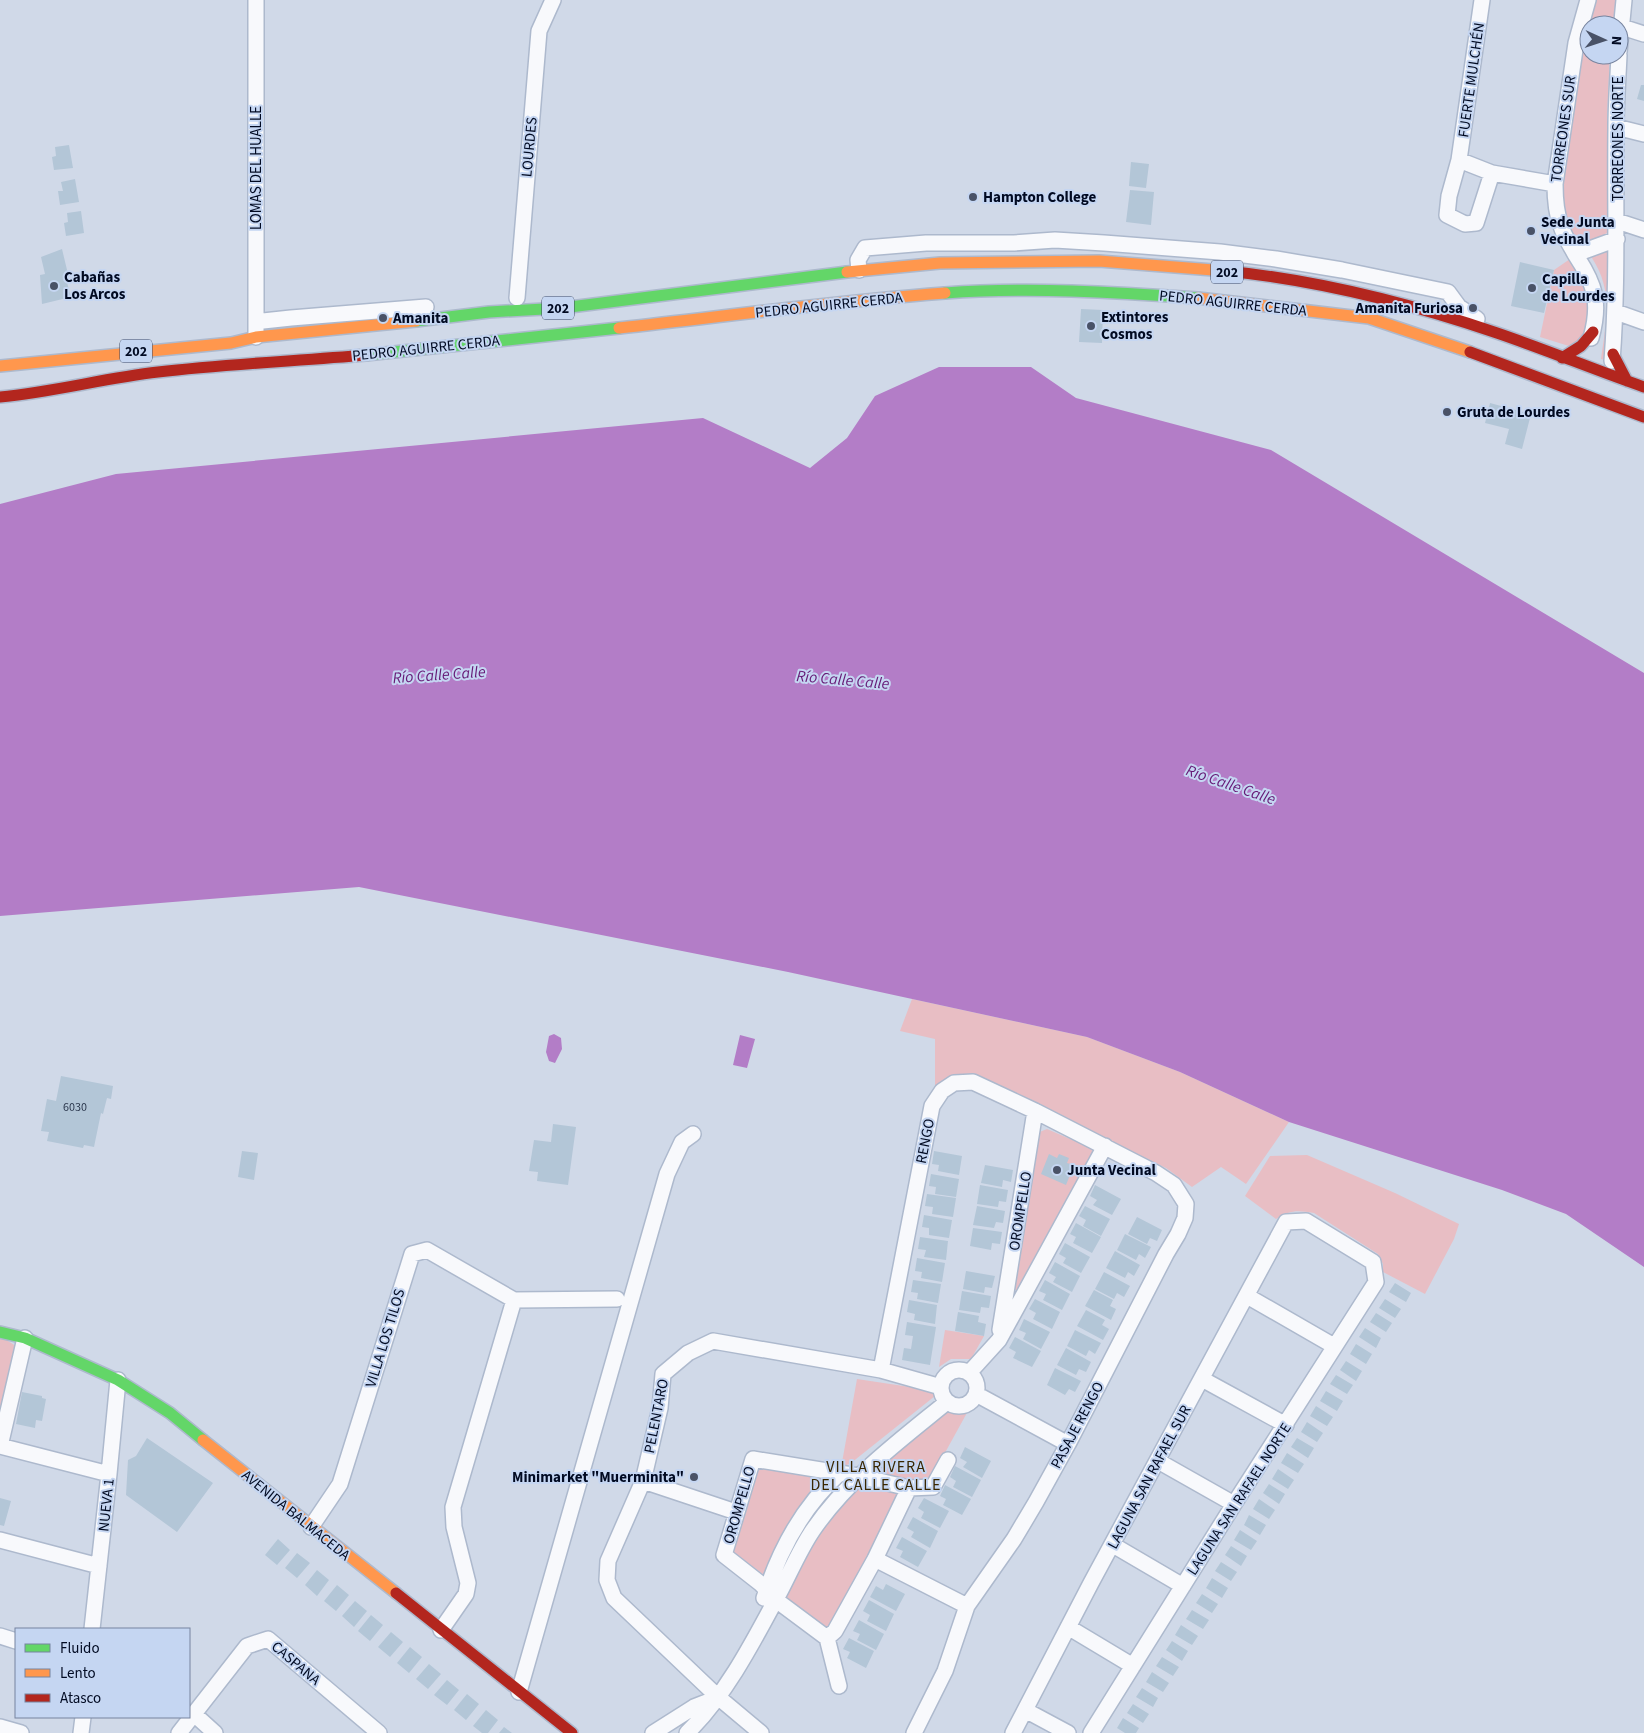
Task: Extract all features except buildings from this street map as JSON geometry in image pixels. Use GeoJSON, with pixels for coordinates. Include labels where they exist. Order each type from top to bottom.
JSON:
{"type":"FeatureCollection","features":[{"type":"Feature","properties":{"kind":"main road","name":"PEDRO AGUIRRE CERDA"},"geometry":{"type":"LineString","coordinates":[[0,397],[33,394],[156,372],[397,324],[489,312],[562,308],[859,270],[940,263],[1037,261],[1099,261],[1158,265],[1253,274],[1314,285],[1390,301],[1497,332],[1644,388]]}},
{"type":"Feature","properties":{"kind":"main road","name":"PEDRO AGUIRRE CERDA"},"geometry":{"type":"LineString","coordinates":[[0,366],[231,342],[259,352],[373,354],[774,311],[874,298],[984,290],[1088,292],[1197,298],[1369,318],[1486,358],[1644,417]]}},
{"type":"Feature","properties":{"kind":"main road"},"geometry":{"type":"LineString","coordinates":[[1562,358],[1581,346],[1593,332]]}},
{"type":"Feature","properties":{"kind":"main road"},"geometry":{"type":"LineString","coordinates":[[1613,354],[1627,381]]}},
{"type":"Feature","properties":{"kind":"main road","name":"AVENIDA BALMACEDA"},"geometry":{"type":"LineString","coordinates":[[0,1332],[25,1338],[118,1380],[170,1413],[572,1733]]}},
{"type":"Feature","properties":{"kind":"street","name":"LOMAS DEL HUALLE"},"geometry":{"type":"LineString","coordinates":[[256,0],[259,352]]}},
{"type":"Feature","properties":{"kind":"street","name":"LOURDES"},"geometry":{"type":"LineString","coordinates":[[517,298],[539,31],[553,0]]}},
{"type":"Feature","properties":{"kind":"street","name":"FUERTE MULCHÉN"},"geometry":{"type":"LineString","coordinates":[[1482,0],[1459,160],[1449,196],[1447,215],[1465,224],[1476,223],[1492,173]]}},
{"type":"Feature","properties":{"kind":"street","name":"TORREONES SUR"},"geometry":{"type":"LineString","coordinates":[[1575,391],[1593,332],[1597,301],[1594,288],[1560,226],[1556,212],[1555,184],[1576,42],[1588,0]]}},
{"type":"Feature","properties":{"kind":"street","name":"TORREONES NORTE"},"geometry":{"type":"LineString","coordinates":[[1623,15],[1624,0]]}},
{"type":"Feature","properties":{"kind":"street"},"geometry":{"type":"LineString","coordinates":[[1629,29],[1644,34]]}},
{"type":"Feature","properties":{"kind":"street","name":"TORREONES NORTE"},"geometry":{"type":"LineString","coordinates":[[1604,401],[1612,376],[1616,312],[1616,127],[1619,65]]}},
{"type":"Feature","properties":{"kind":"street"},"geometry":{"type":"LineString","coordinates":[[1616,127],[1644,134]]}},
{"type":"Feature","properties":{"kind":"street"},"geometry":{"type":"LineString","coordinates":[[1459,160],[1492,173],[1555,184]]}},
{"type":"Feature","properties":{"kind":"street"},"geometry":{"type":"LineString","coordinates":[[1617,222],[1644,230]]}},
{"type":"Feature","properties":{"kind":"street"},"geometry":{"type":"LineString","coordinates":[[1576,254],[1617,239]]}},
{"type":"Feature","properties":{"kind":"street","name":"PEDRO AGUIRRE CERDA"},"geometry":{"type":"LineString","coordinates":[[859,270],[858,260],[865,248],[926,243],[1014,243],[1055,240],[1220,252],[1332,269],[1448,292],[1459,307],[1497,332]]}},
{"type":"Feature","properties":{"kind":"street"},"geometry":{"type":"LineString","coordinates":[[263,321],[561,294],[562,308]]}},
{"type":"Feature","properties":{"kind":"street"},"geometry":{"type":"LineString","coordinates":[[1616,312],[1644,322]]}},
{"type":"Feature","properties":{"kind":"street","name":"RENGO"},"geometry":{"type":"LineString","coordinates":[[881,1370],[932,1106],[942,1091],[954,1083],[973,1082],[1104,1146]]}},
{"type":"Feature","properties":{"kind":"street","name":"OROMPELLO"},"geometry":{"type":"LineString","coordinates":[[999,1340],[1035,1111]]}},
{"type":"Feature","properties":{"kind":"street"},"geometry":{"type":"LineString","coordinates":[[519,1692],[667,1174],[682,1142],[693,1134]]}},
{"type":"Feature","properties":{"kind":"street","name":"OROMPELLO"},"geometry":{"type":"LineString","coordinates":[[969,1373],[999,1340],[1104,1146]]}},
{"type":"Feature","properties":{"kind":"street","name":"PASAJE RENGO"},"geometry":{"type":"LineString","coordinates":[[914,1733],[945,1671],[967,1606],[1014,1539],[1068,1444],[1185,1218],[1186,1204],[1174,1185],[1104,1146]]}},
{"type":"Feature","properties":{"kind":"street","name":"LAGUNA SAN RAFAEL NORTE"},"geometry":{"type":"LineString","coordinates":[[1091,1733],[1376,1282],[1373,1262],[1306,1221],[1286,1222]]}},
{"type":"Feature","properties":{"kind":"street","name":"LAGUNA SAN RAFAEL SUR"},"geometry":{"type":"LineString","coordinates":[[1013,1733],[1286,1222]]}},
{"type":"Feature","properties":{"kind":"street","name":"VILLA LOS TILOS"},"geometry":{"type":"LineString","coordinates":[[311,1527],[340,1484],[412,1254],[426,1250],[514,1300]]}},
{"type":"Feature","properties":{"kind":"street"},"geometry":{"type":"LineString","coordinates":[[1248,1296],[1334,1346]]}},
{"type":"Feature","properties":{"kind":"street"},"geometry":{"type":"LineString","coordinates":[[441,1630],[466,1594],[468,1584],[454,1527],[453,1507],[514,1300],[617,1299]]}},
{"type":"Feature","properties":{"kind":"street"},"geometry":{"type":"LineString","coordinates":[[25,1338],[0,1446],[109,1474]]}},
{"type":"Feature","properties":{"kind":"street","name":"PELENTARO"},"geometry":{"type":"LineString","coordinates":[[718,1697],[614,1598],[608,1580],[608,1561],[643,1481],[660,1408],[663,1374],[688,1353],[713,1341],[881,1370],[940,1387]]}},
{"type":"Feature","properties":{"kind":"street"},"geometry":{"type":"LineString","coordinates":[[958,1370],[969,1373],[976,1382],[976,1394],[969,1404],[963,1406],[952,1405],[947,1402],[943,1398],[940,1387],[944,1377],[958,1370]]}},
{"type":"Feature","properties":{"kind":"street"},"geometry":{"type":"LineString","coordinates":[[1202,1379],[1286,1425]]}},
{"type":"Feature","properties":{"kind":"street","name":"NUEVA 1"},"geometry":{"type":"LineString","coordinates":[[92,1628],[118,1380]]}},
{"type":"Feature","properties":{"kind":"street"},"geometry":{"type":"LineString","coordinates":[[976,1394],[1068,1444]]}},
{"type":"Feature","properties":{"kind":"street"},"geometry":{"type":"LineString","coordinates":[[687,1733],[703,1718],[749,1647],[772,1594],[812,1531],[858,1476],[947,1402]]}},
{"type":"Feature","properties":{"kind":"street","name":"OROMPELLO"},"geometry":{"type":"LineString","coordinates":[[772,1594],[724,1555],[752,1459],[858,1476],[910,1488],[933,1487],[948,1460]]}},
{"type":"Feature","properties":{"kind":"street"},"geometry":{"type":"LineString","coordinates":[[1158,1461],[1234,1504]]}},
{"type":"Feature","properties":{"kind":"street"},"geometry":{"type":"LineString","coordinates":[[772,1594],[774,1569],[800,1518],[826,1486],[840,1473]]}},
{"type":"Feature","properties":{"kind":"street"},"geometry":{"type":"LineString","coordinates":[[643,1481],[736,1512]]}},
{"type":"Feature","properties":{"kind":"street"},"geometry":{"type":"LineString","coordinates":[[826,1638],[835,1631],[875,1559],[910,1488]]}},
{"type":"Feature","properties":{"kind":"street"},"geometry":{"type":"LineString","coordinates":[[0,1540],[99,1566]]}},
{"type":"Feature","properties":{"kind":"street"},"geometry":{"type":"LineString","coordinates":[[1113,1545],[1183,1586]]}},
{"type":"Feature","properties":{"kind":"street"},"geometry":{"type":"LineString","coordinates":[[875,1559],[967,1606]]}},
{"type":"Feature","properties":{"kind":"street"},"geometry":{"type":"LineString","coordinates":[[772,1594],[826,1638],[838,1686]]}},
{"type":"Feature","properties":{"kind":"street"},"geometry":{"type":"LineString","coordinates":[[1068,1627],[1133,1666]]}},
{"type":"Feature","properties":{"kind":"street"},"geometry":{"type":"LineString","coordinates":[[0,1636],[15,1640]]}},
{"type":"Feature","properties":{"kind":"street","name":"CASPANA"},"geometry":{"type":"LineString","coordinates":[[178,1733],[247,1646],[268,1639],[379,1733]]}},
{"type":"Feature","properties":{"kind":"street"},"geometry":{"type":"LineString","coordinates":[[653,1733],[694,1707],[718,1697]]}},
{"type":"Feature","properties":{"kind":"street"},"geometry":{"type":"LineString","coordinates":[[718,1697],[761,1733]]}},
{"type":"Feature","properties":{"kind":"street"},"geometry":{"type":"LineString","coordinates":[[1025,1710],[1068,1733]]}},
{"type":"Feature","properties":{"kind":"street"},"geometry":{"type":"LineString","coordinates":[[194,1714],[215,1733]]}},
{"type":"Feature","properties":{"kind":"street"},"geometry":{"type":"LineString","coordinates":[[81,1733],[83,1718]]}},
{"type":"Feature","properties":{"kind":"street"},"geometry":{"type":"LineString","coordinates":[[0,1727],[20,1733]]}},
{"type":"Feature","properties":{"kind":"shaded area"},"geometry":{"type":"Polygon","coordinates":[[[1594,0],[1616,0],[1614,15],[1590,15],[1594,0]]]}},
{"type":"Feature","properties":{"kind":"shaded area"},"geometry":{"type":"Polygon","coordinates":[[[1579,63],[1579,65],[1610,65],[1607,116],[1610,230],[1594,241],[1574,240],[1558,199],[1579,63]]]}},
{"type":"Feature","properties":{"kind":"shaded area"},"geometry":{"type":"Polygon","coordinates":[[[1601,249],[1608,251],[1611,257],[1610,307],[1604,360],[1601,359],[1606,320],[1606,295],[1599,271],[1592,258],[1601,249]]]}},
{"type":"Feature","properties":{"kind":"shaded area"},"geometry":{"type":"Polygon","coordinates":[[[1570,259],[1587,287],[1591,310],[1586,334],[1572,347],[1540,337],[1554,270],[1570,259]]]}},
{"type":"Feature","properties":{"kind":"shaded area"},"geometry":{"type":"Polygon","coordinates":[[[912,999],[1087,1037],[1180,1072],[1289,1122],[1246,1184],[1221,1167],[1192,1187],[1166,1168],[973,1074],[957,1075],[935,1087],[935,1039],[900,1031],[912,999]]]}},
{"type":"Feature","properties":{"kind":"shaded area"},"geometry":{"type":"Polygon","coordinates":[[[1047,1129],[1091,1148],[1094,1156],[1020,1290],[1015,1290],[1013,1285],[1037,1133],[1047,1129]]]}},
{"type":"Feature","properties":{"kind":"shaded area"},"geometry":{"type":"Polygon","coordinates":[[[1307,1155],[1395,1193],[1459,1224],[1454,1239],[1425,1294],[1383,1272],[1383,1264],[1378,1254],[1314,1213],[1294,1212],[1276,1219],[1245,1196],[1270,1156],[1307,1155]]]}},
{"type":"Feature","properties":{"kind":"shaded area"},"geometry":{"type":"Polygon","coordinates":[[[945,1330],[984,1336],[971,1359],[951,1359],[939,1367],[945,1330]]]}},
{"type":"Feature","properties":{"kind":"shaded area"},"geometry":{"type":"Polygon","coordinates":[[[0,1336],[19,1348],[0,1424],[0,1336]]]}},
{"type":"Feature","properties":{"kind":"shaded area"},"geometry":{"type":"Polygon","coordinates":[[[857,1379],[930,1390],[934,1392],[935,1396],[851,1463],[841,1468],[857,1379]]]}},
{"type":"Feature","properties":{"kind":"shaded area"},"geometry":{"type":"Polygon","coordinates":[[[948,1410],[968,1411],[926,1484],[884,1474],[878,1466],[948,1410]]]}},
{"type":"Feature","properties":{"kind":"shaded area"},"geometry":{"type":"Polygon","coordinates":[[[758,1466],[829,1478],[768,1578],[733,1552],[758,1466]]]}},
{"type":"Feature","properties":{"kind":"shaded area"},"geometry":{"type":"Polygon","coordinates":[[[859,1483],[902,1492],[832,1623],[824,1630],[784,1597],[809,1547],[829,1515],[859,1483]]]}},
{"type":"Feature","properties":{"kind":"shaded area"},"geometry":{"type":"Polygon","coordinates":[[[836,1484],[841,1487],[778,1583],[775,1576],[798,1531],[836,1484]]]}},
{"type":"Feature","properties":{"kind":"water","name":"Río Calle Calle"},"geometry":{"type":"Polygon","coordinates":[[[939,367],[1031,367],[1076,398],[1271,450],[1644,673],[1644,1267],[1566,1214],[1502,1190],[1289,1122],[1180,1072],[1087,1037],[788,972],[359,887],[0,916],[0,504],[116,474],[703,418],[810,468],[847,438],[875,396],[939,367]]]}},
{"type":"Feature","properties":{"kind":"water"},"geometry":{"type":"Polygon","coordinates":[[[554,1034],[561,1038],[562,1049],[555,1063],[549,1061],[546,1052],[549,1036],[554,1034]]]}},
{"type":"Feature","properties":{"kind":"water"},"geometry":{"type":"Polygon","coordinates":[[[740,1035],[755,1039],[747,1068],[733,1065],[740,1035]]]}},
{"type":"Feature","properties":{"kind":"traffic: fast"},"geometry":{"type":"LineString","coordinates":[[416,321],[489,312],[562,308],[847,272]]}},
{"type":"Feature","properties":{"kind":"traffic: fast"},"geometry":{"type":"LineString","coordinates":[[945,293],[1040,290],[1198,298]]}},
{"type":"Feature","properties":{"kind":"traffic: fast"},"geometry":{"type":"LineString","coordinates":[[366,355],[619,328]]}},
{"type":"Feature","properties":{"kind":"traffic: fast"},"geometry":{"type":"LineString","coordinates":[[0,1332],[25,1338],[118,1380],[170,1413],[203,1440]]}},
{"type":"Feature","properties":{"kind":"traffic: slow"},"geometry":{"type":"LineString","coordinates":[[847,272],[940,263],[1099,261],[1226,271]]}},
{"type":"Feature","properties":{"kind":"traffic: slow"},"geometry":{"type":"LineString","coordinates":[[619,328],[823,304],[945,293]]}},
{"type":"Feature","properties":{"kind":"traffic: slow"},"geometry":{"type":"LineString","coordinates":[[1198,298],[1369,318],[1470,352]]}},
{"type":"Feature","properties":{"kind":"traffic: slow"},"geometry":{"type":"LineString","coordinates":[[0,366],[231,343],[256,337],[416,321]]}},
{"type":"Feature","properties":{"kind":"traffic: slow"},"geometry":{"type":"LineString","coordinates":[[203,1440],[396,1593]]}},
{"type":"Feature","properties":{"kind":"traffic: jam"},"geometry":{"type":"LineString","coordinates":[[1226,271],[1294,280],[1363,294],[1431,312],[1465,322],[1644,387]]}},
{"type":"Feature","properties":{"kind":"traffic: jam"},"geometry":{"type":"LineString","coordinates":[[1562,358],[1581,346],[1593,332]]}},
{"type":"Feature","properties":{"kind":"traffic: jam"},"geometry":{"type":"LineString","coordinates":[[1470,352],[1644,417]]}},
{"type":"Feature","properties":{"kind":"traffic: jam"},"geometry":{"type":"LineString","coordinates":[[1613,354],[1627,381]]}},
{"type":"Feature","properties":{"kind":"traffic: jam"},"geometry":{"type":"LineString","coordinates":[[0,397],[158,372],[366,355]]}},
{"type":"Feature","properties":{"kind":"traffic: jam"},"geometry":{"type":"LineString","coordinates":[[396,1593],[572,1733]]}},
{"type":"Feature","properties":{"kind":"place","name":"Hampton College"},"geometry":{"type":"Point","coordinates":[973,197]}},
{"type":"Feature","properties":{"kind":"place","name":"Sede Junta Vecinal"},"geometry":{"type":"Point","coordinates":[1531,231]}},
{"type":"Feature","properties":{"kind":"place","name":"Cabañas Los Arcos"},"geometry":{"type":"Point","coordinates":[54,286]}},
{"type":"Feature","properties":{"kind":"place","name":"Capilla de Lourdes"},"geometry":{"type":"Point","coordinates":[1532,288]}},
{"type":"Feature","properties":{"kind":"place","name":"Amanita Furiosa"},"geometry":{"type":"Point","coordinates":[1473,308]}},
{"type":"Feature","properties":{"kind":"place","name":"Amanita"},"geometry":{"type":"Point","coordinates":[383,318]}},
{"type":"Feature","properties":{"kind":"place","name":"Extintores Cosmos"},"geometry":{"type":"Point","coordinates":[1091,326]}},
{"type":"Feature","properties":{"kind":"place","name":"Gruta de Lourdes"},"geometry":{"type":"Point","coordinates":[1447,412]}},
{"type":"Feature","properties":{"kind":"place","name":"Junta Vecinal"},"geometry":{"type":"Point","coordinates":[1057,1170]}},
{"type":"Feature","properties":{"kind":"place","name":"Minimarket \"Muerminita\""},"geometry":{"type":"Point","coordinates":[694,1477]}},
{"type":"Feature","properties":{"kind":"district","name":"VILLA RIVERA DEL CALLE CALLE"},"geometry":{"type":"Point","coordinates":[876,1475]}}]}
